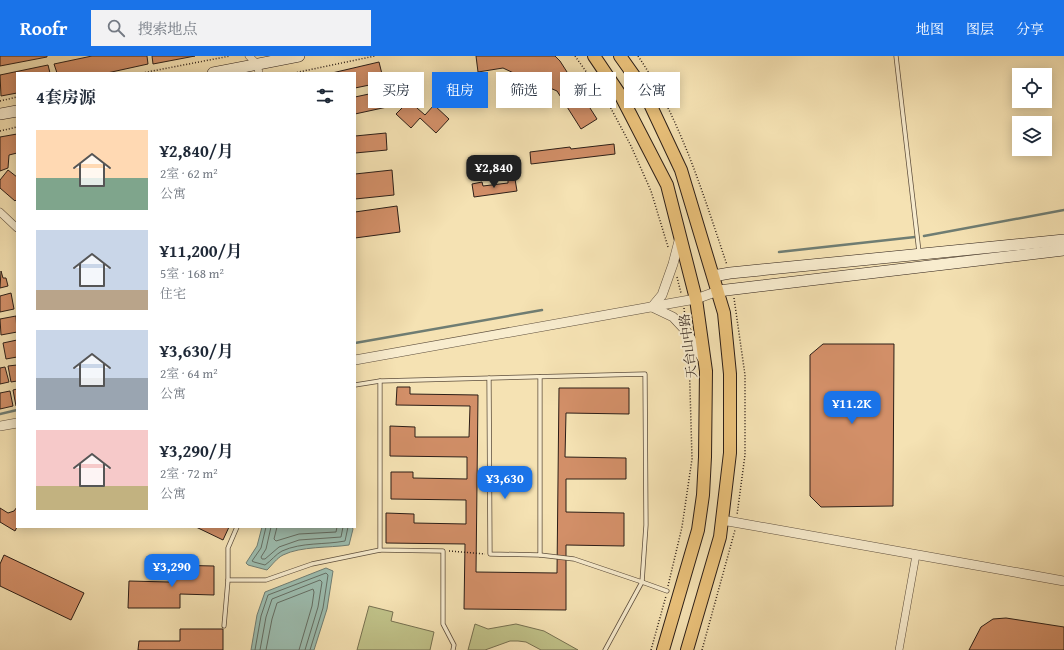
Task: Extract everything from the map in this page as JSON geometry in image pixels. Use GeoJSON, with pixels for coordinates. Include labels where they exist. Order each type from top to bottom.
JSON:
{"type":"FeatureCollection","features":[{"type":"Feature","properties":{"kind":"main road"},"geometry":{"type":"LineString","coordinates":[[224,72],[258,69],[299,56]]}},
{"type":"Feature","properties":{"kind":"main road","name":"天台山中路"},"geometry":{"type":"LineString","coordinates":[[594,56],[621,96],[667,185],[696,299],[706,371],[706,457],[698,530],[663,650]]}},
{"type":"Feature","properties":{"kind":"main road"},"geometry":{"type":"LineString","coordinates":[[620,56],[642,87],[681,170],[724,313],[730,374],[730,453],[720,537],[686,650]]}},
{"type":"Feature","properties":{"kind":"main road"},"geometry":{"type":"LineString","coordinates":[[0,114],[16,111]]}},
{"type":"Feature","properties":{"kind":"main road"},"geometry":{"type":"LineString","coordinates":[[714,276],[730,273],[920,256],[1064,240]]}},
{"type":"Feature","properties":{"kind":"main road"},"geometry":{"type":"LineString","coordinates":[[718,291],[1064,250]]}},
{"type":"Feature","properties":{"kind":"street"},"geometry":{"type":"LineString","coordinates":[[249,56],[258,69]]}},
{"type":"Feature","properties":{"kind":"street"},"geometry":{"type":"LineString","coordinates":[[0,212],[16,227]]}},
{"type":"Feature","properties":{"kind":"street"},"geometry":{"type":"LineString","coordinates":[[652,307],[662,295],[673,264],[680,235]]}},
{"type":"Feature","properties":{"kind":"street"},"geometry":{"type":"LineString","coordinates":[[356,360],[696,299],[718,291]]}},
{"type":"Feature","properties":{"kind":"street"},"geometry":{"type":"LineString","coordinates":[[652,307],[673,317],[687,332],[705,363]]}},
{"type":"Feature","properties":{"kind":"street"},"geometry":{"type":"LineString","coordinates":[[0,426],[16,423]]}},
{"type":"Feature","properties":{"kind":"street"},"geometry":{"type":"LineString","coordinates":[[722,520],[1064,581]]}},
{"type":"Feature","properties":{"kind":"street"},"geometry":{"type":"LineString","coordinates":[[900,650],[916,555]]}},
{"type":"Feature","properties":{"kind":"lane"},"geometry":{"type":"LineString","coordinates":[[896,56],[920,256]]}},
{"type":"Feature","properties":{"kind":"lane"},"geometry":{"type":"LineString","coordinates":[[356,385],[380,381],[645,374],[646,525],[642,582],[605,650]]}},
{"type":"Feature","properties":{"kind":"lane"},"geometry":{"type":"LineString","coordinates":[[540,376],[540,555]]}},
{"type":"Feature","properties":{"kind":"lane"},"geometry":{"type":"LineString","coordinates":[[489,378],[490,554],[540,555],[574,559],[667,591]]}},
{"type":"Feature","properties":{"kind":"lane"},"geometry":{"type":"LineString","coordinates":[[380,381],[380,550]]}},
{"type":"Feature","properties":{"kind":"lane"},"geometry":{"type":"LineString","coordinates":[[224,626],[228,580],[228,548],[238,528]]}},
{"type":"Feature","properties":{"kind":"lane"},"geometry":{"type":"LineString","coordinates":[[228,580],[266,580],[312,564],[380,550],[443,551],[443,624],[454,645],[453,650]]}},
{"type":"Feature","properties":{"kind":"path"},"geometry":{"type":"LineString","coordinates":[[147,72],[230,56]]}},
{"type":"Feature","properties":{"kind":"path"},"geometry":{"type":"LineString","coordinates":[[299,72],[375,56]]}},
{"type":"Feature","properties":{"kind":"path"},"geometry":{"type":"LineString","coordinates":[[575,56],[607,101],[631,146],[651,191],[684,301],[685,317]]}},
{"type":"Feature","properties":{"kind":"path"},"geometry":{"type":"LineString","coordinates":[[0,100],[16,97]]}},
{"type":"Feature","properties":{"kind":"path"},"geometry":{"type":"LineString","coordinates":[[0,131],[16,127]]}},
{"type":"Feature","properties":{"kind":"path"},"geometry":{"type":"LineString","coordinates":[[651,650],[682,527],[692,459],[689,348]]}},
{"type":"Feature","properties":{"kind":"path"},"geometry":{"type":"LineString","coordinates":[[443,551],[490,554]]}},
{"type":"Feature","properties":{"kind":"green space"},"geometry":{"type":"Polygon","coordinates":[[[369,606],[393,612],[391,621],[434,632],[430,650],[357,650],[369,606]]]}},
{"type":"Feature","properties":{"kind":"green space"},"geometry":{"type":"Polygon","coordinates":[[[475,624],[488,629],[516,624],[544,631],[578,650],[541,650],[526,642],[510,641],[485,650],[468,650],[475,624]]]}},
{"type":"Feature","properties":{"kind":"water"},"geometry":{"type":"Polygon","coordinates":[[[262,528],[353,529],[349,545],[290,552],[279,558],[267,570],[248,565],[246,563],[257,546],[262,528]]]}},
{"type":"Feature","properties":{"kind":"water"},"geometry":{"type":"Polygon","coordinates":[[[326,568],[333,571],[327,609],[314,650],[251,650],[257,615],[265,592],[326,568]]]}},
{"type":"Feature","properties":{"kind":"building"},"geometry":{"type":"Polygon","coordinates":[[[0,56],[47,56],[47,57],[0,66],[0,56]]]}},
{"type":"Feature","properties":{"kind":"building"},"geometry":{"type":"Polygon","coordinates":[[[92,56],[147,56],[148,64],[112,72],[57,72],[54,64],[92,56]]]}},
{"type":"Feature","properties":{"kind":"building"},"geometry":{"type":"Polygon","coordinates":[[[152,56],[195,56],[153,64],[152,56]]]}},
{"type":"Feature","properties":{"kind":"building"},"geometry":{"type":"Polygon","coordinates":[[[476,56],[555,56],[567,72],[560,72],[560,96],[557,91],[552,89],[552,72],[512,72],[503,68],[478,72],[476,56]]]}},
{"type":"Feature","properties":{"kind":"building"},"geometry":{"type":"Polygon","coordinates":[[[379,62],[382,72],[368,72],[368,85],[356,88],[356,72],[336,72],[379,62]]]}},
{"type":"Feature","properties":{"kind":"building"},"geometry":{"type":"Polygon","coordinates":[[[48,65],[50,72],[16,72],[16,93],[1,96],[0,75],[48,65]]]}},
{"type":"Feature","properties":{"kind":"building"},"geometry":{"type":"Polygon","coordinates":[[[368,94],[368,108],[382,108],[356,114],[356,97],[368,94]]]}},
{"type":"Feature","properties":{"kind":"building"},"geometry":{"type":"Polygon","coordinates":[[[432,107],[437,108],[449,119],[436,133],[420,118],[411,128],[396,114],[402,108],[417,108],[425,115],[432,107]]]}},
{"type":"Feature","properties":{"kind":"building"},"geometry":{"type":"Polygon","coordinates":[[[568,108],[590,108],[597,119],[581,129],[568,108]]]}},
{"type":"Feature","properties":{"kind":"building"},"geometry":{"type":"Polygon","coordinates":[[[386,133],[387,150],[356,153],[356,136],[386,133]]]}},
{"type":"Feature","properties":{"kind":"building"},"geometry":{"type":"Polygon","coordinates":[[[16,134],[16,153],[9,155],[8,168],[0,171],[0,137],[16,134]]]}},
{"type":"Feature","properties":{"kind":"building"},"geometry":{"type":"Polygon","coordinates":[[[614,144],[615,154],[531,164],[530,152],[614,144]]]}},
{"type":"Feature","properties":{"kind":"building"},"geometry":{"type":"Polygon","coordinates":[[[8,170],[16,176],[15,201],[0,188],[0,180],[8,170]]]}},
{"type":"Feature","properties":{"kind":"building"},"geometry":{"type":"Polygon","coordinates":[[[392,170],[394,195],[356,199],[356,174],[392,170]]]}},
{"type":"Feature","properties":{"kind":"building"},"geometry":{"type":"Polygon","coordinates":[[[515,179],[517,191],[474,197],[472,184],[482,182],[483,186],[508,183],[508,180],[515,179]]]}},
{"type":"Feature","properties":{"kind":"building"},"geometry":{"type":"Polygon","coordinates":[[[397,206],[400,232],[356,238],[356,212],[397,206]]]}},
{"type":"Feature","properties":{"kind":"building"},"geometry":{"type":"Polygon","coordinates":[[[1,271],[3,278],[6,278],[8,286],[0,288],[1,271]]]}},
{"type":"Feature","properties":{"kind":"building"},"geometry":{"type":"Polygon","coordinates":[[[11,293],[14,309],[0,312],[0,296],[11,293]]]}},
{"type":"Feature","properties":{"kind":"building"},"geometry":{"type":"Polygon","coordinates":[[[16,316],[16,332],[1,335],[0,319],[16,316]]]}},
{"type":"Feature","properties":{"kind":"building"},"geometry":{"type":"Polygon","coordinates":[[[16,340],[16,357],[6,359],[3,343],[16,340]]]}},
{"type":"Feature","properties":{"kind":"building"},"geometry":{"type":"Polygon","coordinates":[[[823,344],[894,344],[893,506],[821,507],[810,496],[810,355],[823,344]]]}},
{"type":"Feature","properties":{"kind":"building"},"geometry":{"type":"Polygon","coordinates":[[[16,365],[16,381],[11,382],[8,366],[16,365]]]}},
{"type":"Feature","properties":{"kind":"building"},"geometry":{"type":"Polygon","coordinates":[[[5,367],[9,382],[0,384],[0,368],[5,367]]]}},
{"type":"Feature","properties":{"kind":"building"},"geometry":{"type":"Polygon","coordinates":[[[397,387],[410,387],[410,394],[478,395],[476,572],[557,573],[559,388],[629,388],[629,414],[566,413],[565,457],[626,458],[626,479],[566,479],[566,512],[624,513],[624,546],[566,545],[566,610],[464,609],[465,544],[386,543],[386,513],[414,514],[414,523],[466,524],[466,500],[391,499],[391,472],[413,472],[413,478],[467,479],[467,457],[390,456],[390,426],[415,427],[415,437],[469,437],[470,406],[396,405],[397,387]]]}},
{"type":"Feature","properties":{"kind":"building"},"geometry":{"type":"Polygon","coordinates":[[[16,389],[16,406],[13,390],[16,389]]]}},
{"type":"Feature","properties":{"kind":"building"},"geometry":{"type":"Polygon","coordinates":[[[10,391],[13,406],[0,409],[0,393],[10,391]]]}},
{"type":"Feature","properties":{"kind":"building"},"geometry":{"type":"Polygon","coordinates":[[[0,508],[8,513],[14,511],[16,508],[16,528],[15,531],[0,522],[0,508]]]}},
{"type":"Feature","properties":{"kind":"building"},"geometry":{"type":"Polygon","coordinates":[[[198,528],[229,528],[223,540],[198,528]]]}},
{"type":"Feature","properties":{"kind":"building"},"geometry":{"type":"Polygon","coordinates":[[[4,555],[84,593],[71,620],[0,586],[0,564],[4,555]]]}},
{"type":"Feature","properties":{"kind":"building"},"geometry":{"type":"Polygon","coordinates":[[[169,565],[214,566],[214,595],[180,594],[180,608],[128,608],[129,581],[169,582],[169,565]]]}},
{"type":"Feature","properties":{"kind":"building"},"geometry":{"type":"Polygon","coordinates":[[[1006,618],[1064,627],[1064,650],[969,650],[981,627],[993,619],[1006,618]]]}},
{"type":"Feature","properties":{"kind":"building"},"geometry":{"type":"Polygon","coordinates":[[[180,629],[223,629],[223,650],[138,650],[139,641],[180,641],[180,629]]]}},
{"type":"Feature","properties":{"kind":"waterway"},"geometry":{"type":"LineString","coordinates":[[924,236],[1064,210]]}},
{"type":"Feature","properties":{"kind":"waterway"},"geometry":{"type":"LineString","coordinates":[[779,252],[915,237]]}},
{"type":"Feature","properties":{"kind":"waterway"},"geometry":{"type":"LineString","coordinates":[[356,343],[542,310]]}},
{"type":"Feature","properties":{"kind":"waterway"},"geometry":{"type":"LineString","coordinates":[[0,414],[16,410]]}}]}
